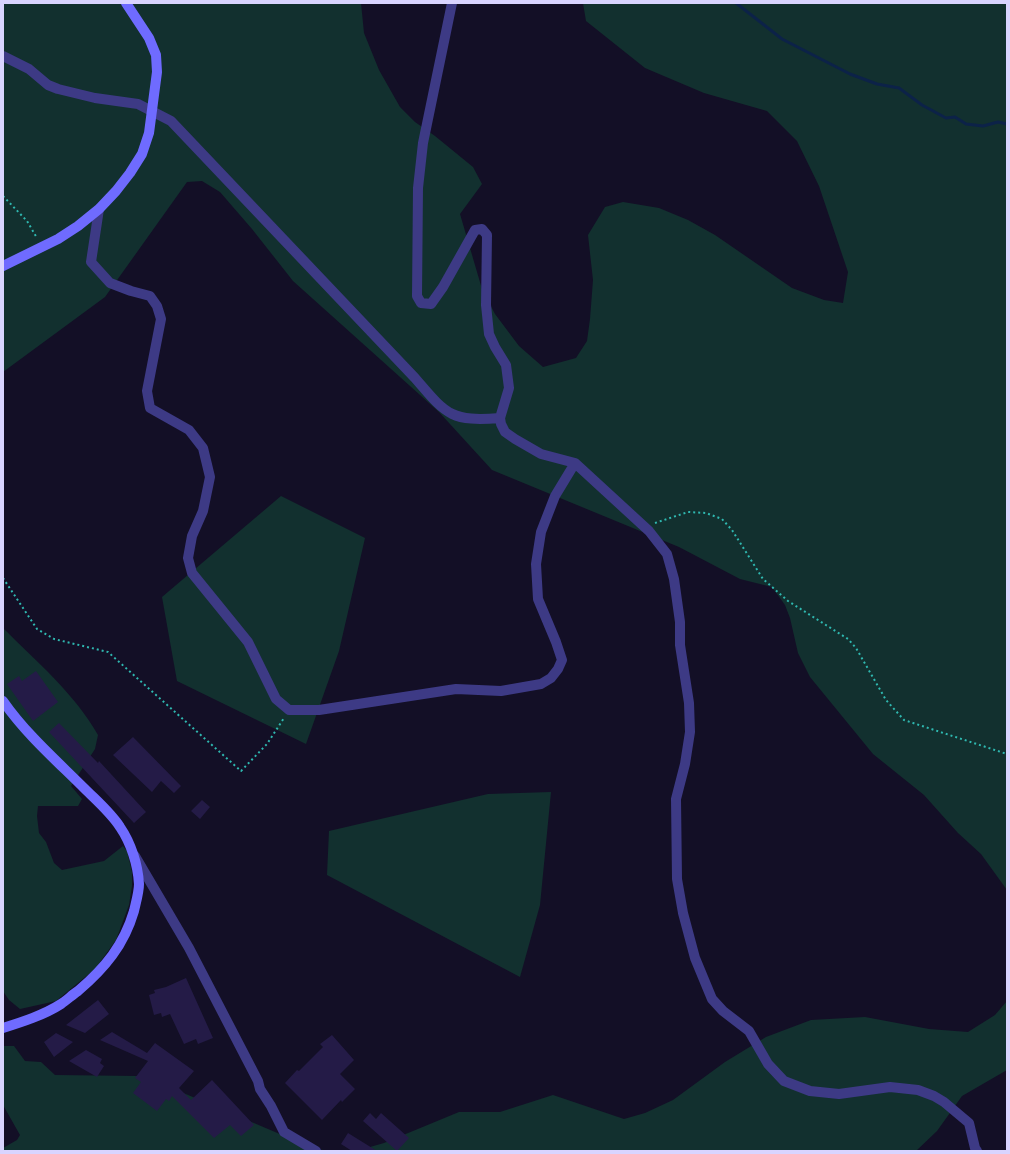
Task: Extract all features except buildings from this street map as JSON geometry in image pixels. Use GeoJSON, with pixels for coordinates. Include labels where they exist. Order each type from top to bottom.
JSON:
{"type":"FeatureCollection","features":[{"type":"Feature","properties":{"kind":"street"},"geometry":{"type":"LineString","coordinates":[[3,266],[58,239],[78,226],[99,209],[116,191],[130,174],[142,154],[149,133],[157,72],[156,55],[149,38],[126,3]]}},
{"type":"Feature","properties":{"kind":"street"},"geometry":{"type":"LineString","coordinates":[[452,3],[423,143],[418,188],[417,296],[421,304],[431,304],[443,287],[475,230],[482,229],[487,235],[486,305],[489,334],[506,365],[509,388],[500,418],[501,424],[506,432],[515,439],[541,454],[575,463],[649,531],[667,554],[674,579],[680,622],[680,645],[689,703],[690,732],[685,764],[676,799],[677,879],[683,913],[694,958],[712,999],[723,1011],[749,1031],[768,1064],[784,1081],[810,1091],[839,1094],[890,1087],[918,1090],[934,1096],[944,1102],[969,1123],[977,1151]]}},
{"type":"Feature","properties":{"kind":"street"},"geometry":{"type":"LineString","coordinates":[[3,56],[29,68],[48,84],[58,89],[95,98],[138,104],[171,121],[415,378],[439,406],[455,416],[467,419],[500,418]]}},
{"type":"Feature","properties":{"kind":"street"},"geometry":{"type":"LineString","coordinates":[[99,209],[92,262],[110,283],[150,296],[157,306],[161,319],[147,391],[150,408],[189,430],[203,448],[210,477],[203,511],[192,536],[188,558],[192,573],[248,642],[276,699],[289,710],[319,710],[456,689],[501,691],[540,684],[551,678],[558,669],[562,660],[538,600],[536,564],[540,532],[555,496],[575,463]]}},
{"type":"Feature","properties":{"kind":"street"},"geometry":{"type":"LineString","coordinates":[[3,701],[23,728],[120,827],[130,847],[189,948],[258,1081],[260,1089],[271,1106],[284,1132],[316,1151]]}},
{"type":"Feature","properties":{"kind":"street"},"geometry":{"type":"LineString","coordinates":[[3,1028],[31,1018],[61,1004],[93,978],[111,959],[132,918],[136,903],[139,885],[136,863],[130,847]]}},
{"type":"Feature","properties":{"kind":"path"},"geometry":{"type":"LineString","coordinates":[[3,196],[27,221],[42,246]]}},
{"type":"Feature","properties":{"kind":"path"},"geometry":{"type":"LineString","coordinates":[[644,527],[688,512],[706,514],[722,519],[732,530],[763,579],[788,601],[848,639],[856,648],[886,700],[904,720],[1007,754]]}},
{"type":"Feature","properties":{"kind":"path"},"geometry":{"type":"LineString","coordinates":[[3,578],[37,628],[54,640],[108,652],[241,770],[267,744],[289,710]]}},
{"type":"Feature","properties":{"kind":"green space"},"geometry":{"type":"Polygon","coordinates":[[[3,3],[361,3],[364,33],[379,70],[400,107],[415,122],[473,167],[482,184],[460,214],[482,289],[495,314],[519,346],[543,367],[576,358],[587,341],[593,280],[588,235],[605,207],[623,202],[659,208],[688,220],[715,235],[792,288],[824,300],[843,303],[848,272],[819,186],[797,141],[767,111],[704,93],[645,68],[586,21],[583,3],[1007,3],[1007,890],[981,854],[958,833],[924,795],[873,754],[810,677],[798,653],[790,618],[785,605],[772,587],[740,579],[679,547],[492,470],[439,412],[293,281],[252,229],[220,192],[202,181],[187,182],[105,297],[3,372],[3,3]]]}},
{"type":"Feature","properties":{"kind":"green space"},"geometry":{"type":"Polygon","coordinates":[[[281,496],[365,538],[339,651],[306,744],[177,681],[162,597],[281,496]]]}},
{"type":"Feature","properties":{"kind":"green space"},"geometry":{"type":"Polygon","coordinates":[[[3,628],[42,666],[78,705],[98,735],[95,749],[71,786],[82,799],[78,806],[38,806],[37,816],[39,833],[46,842],[54,863],[62,870],[104,861],[123,846],[127,851],[132,872],[132,886],[129,905],[116,940],[95,969],[56,1001],[20,1009],[9,1000],[3,991],[3,628]]]}},
{"type":"Feature","properties":{"kind":"green space"},"geometry":{"type":"Polygon","coordinates":[[[551,792],[540,905],[520,977],[327,875],[329,831],[488,794],[551,792]]]}},
{"type":"Feature","properties":{"kind":"green space"},"geometry":{"type":"Polygon","coordinates":[[[1007,1001],[1007,1070],[962,1096],[937,1131],[916,1151],[356,1151],[384,1143],[459,1112],[500,1112],[553,1095],[624,1119],[645,1113],[673,1100],[725,1062],[766,1037],[811,1020],[865,1017],[929,1029],[968,1032],[995,1015],[1007,1001]]]}},
{"type":"Feature","properties":{"kind":"green space"},"geometry":{"type":"Polygon","coordinates":[[[3,1046],[14,1046],[25,1061],[41,1062],[55,1075],[137,1076],[181,1092],[315,1149],[333,1151],[3,1151],[3,1148],[17,1140],[20,1135],[3,1105],[3,1046]]]}},
{"type":"Feature","properties":{"kind":"waterway"},"geometry":{"type":"LineString","coordinates":[[736,3],[782,39],[850,74],[877,84],[899,88],[922,105],[946,118],[955,117],[966,124],[983,126],[998,122],[1007,124]]}}]}
